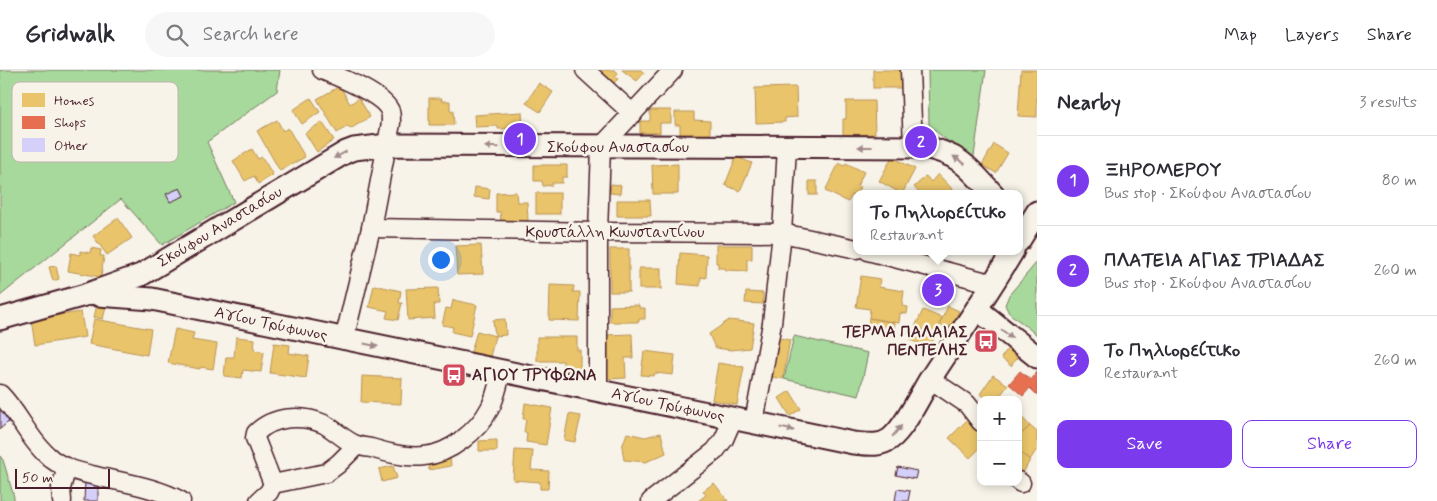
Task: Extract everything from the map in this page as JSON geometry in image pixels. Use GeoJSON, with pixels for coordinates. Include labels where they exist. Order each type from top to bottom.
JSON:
{"type":"FeatureCollection","features":[{"type":"Feature","properties":{"kind":"main road","name":"Σκούφου Αναστασίου"},"geometry":{"type":"LineString","coordinates":[[85,295],[141,275],[346,152],[354,149],[388,145],[914,147],[942,150],[959,159],[989,190]]}},
{"type":"Feature","properties":{"kind":"main road","name":"Αγίου Τρύφωνος"},"geometry":{"type":"LineString","coordinates":[[85,295],[152,299],[344,340],[853,443],[874,445],[890,440],[900,430],[930,379],[994,284],[1011,255]]}},
{"type":"Feature","properties":{"kind":"main road"},"geometry":{"type":"LineString","coordinates":[[141,275],[138,280],[138,286],[141,292],[152,299]]}},
{"type":"Feature","properties":{"kind":"main road"},"geometry":{"type":"LineString","coordinates":[[0,319],[85,295]]}},
{"type":"Feature","properties":{"kind":"main road"},"geometry":{"type":"LineString","coordinates":[[977,309],[1037,357]]}},
{"type":"Feature","properties":{"kind":"street"},"geometry":{"type":"LineString","coordinates":[[322,70],[360,87],[384,102],[390,112],[391,123],[371,228],[344,340]]}},
{"type":"Feature","properties":{"kind":"street"},"geometry":{"type":"LineString","coordinates":[[585,70],[633,114]]}},
{"type":"Feature","properties":{"kind":"street"},"geometry":{"type":"LineString","coordinates":[[598,391],[598,232],[601,147],[673,70]]}},
{"type":"Feature","properties":{"kind":"street"},"geometry":{"type":"LineString","coordinates":[[910,70],[914,147]]}},
{"type":"Feature","properties":{"kind":"street"},"geometry":{"type":"LineString","coordinates":[[754,422],[772,324],[782,233],[787,147]]}},
{"type":"Feature","properties":{"kind":"street","name":"Κρυστάλλη Κωνσταντίνου"},"geometry":{"type":"LineString","coordinates":[[371,228],[782,233],[853,248]]}},
{"type":"Feature","properties":{"kind":"street"},"geometry":{"type":"LineString","coordinates":[[883,255],[994,284]]}},
{"type":"Feature","properties":{"kind":"street"},"geometry":{"type":"LineString","coordinates":[[259,501],[269,492],[273,484],[255,438],[259,430],[276,421],[291,417],[309,419],[324,424],[357,445],[382,452],[425,456],[444,450],[461,441],[477,425],[490,408],[502,371]]}},
{"type":"Feature","properties":{"kind":"street"},"geometry":{"type":"LineString","coordinates":[[930,379],[967,404],[977,417]]}},
{"type":"Feature","properties":{"kind":"street"},"geometry":{"type":"LineString","coordinates":[[0,394],[15,410],[33,439],[46,455],[66,467],[164,492],[181,501]]}},
{"type":"Feature","properties":{"kind":"street"},"geometry":{"type":"LineString","coordinates":[[651,501],[714,451],[724,439],[733,418]]}},
{"type":"Feature","properties":{"kind":"street"},"geometry":{"type":"LineString","coordinates":[[273,484],[326,473],[357,445]]}},
{"type":"Feature","properties":{"kind":"street"},"geometry":{"type":"LineString","coordinates":[[62,501],[62,488],[66,467]]}},
{"type":"Feature","properties":{"kind":"green space"},"geometry":{"type":"Polygon","coordinates":[[[0,70],[280,70],[277,91],[207,142],[234,202],[162,245],[121,199],[0,296],[0,70]]]}},
{"type":"Feature","properties":{"kind":"green space"},"geometry":{"type":"Polygon","coordinates":[[[928,70],[986,70],[973,163],[929,125],[928,70]]]}},
{"type":"Feature","properties":{"kind":"green space"},"geometry":{"type":"Polygon","coordinates":[[[1037,262],[1037,335],[1009,313],[1005,305],[1009,295],[1037,262]]]}},
{"type":"Feature","properties":{"kind":"green space"},"geometry":{"type":"Polygon","coordinates":[[[794,336],[868,353],[859,396],[784,379],[794,336]]]}},
{"type":"Feature","properties":{"kind":"green space"},"geometry":{"type":"Polygon","coordinates":[[[0,456],[3,460],[14,501],[0,501],[0,456]]]}},
{"type":"Feature","properties":{"kind":"building: Homes"},"geometry":{"type":"Polygon","coordinates":[[[603,70],[615,70],[618,73],[615,77],[618,79],[614,83],[601,72],[603,70]]]}},
{"type":"Feature","properties":{"kind":"building: Homes"},"geometry":{"type":"Polygon","coordinates":[[[622,70],[641,70],[644,73],[637,81],[622,70]]]}},
{"type":"Feature","properties":{"kind":"building: Homes"},"geometry":{"type":"Polygon","coordinates":[[[873,70],[902,70],[902,88],[873,88],[873,70]]]}},
{"type":"Feature","properties":{"kind":"building: Homes"},"geometry":{"type":"Polygon","coordinates":[[[1021,70],[1037,70],[1037,117],[1018,116],[1021,70]]]}},
{"type":"Feature","properties":{"kind":"building: Homes"},"geometry":{"type":"Polygon","coordinates":[[[539,83],[553,92],[540,112],[526,103],[539,83]]]}},
{"type":"Feature","properties":{"kind":"building: Homes"},"geometry":{"type":"Polygon","coordinates":[[[340,86],[350,104],[359,98],[370,117],[350,129],[348,126],[337,133],[317,99],[340,86]]]}},
{"type":"Feature","properties":{"kind":"building: Homes"},"geometry":{"type":"Polygon","coordinates":[[[796,87],[797,117],[785,118],[785,122],[756,123],[755,88],[796,87]]]}},
{"type":"Feature","properties":{"kind":"building: Homes"},"geometry":{"type":"Polygon","coordinates":[[[311,98],[320,112],[302,124],[293,110],[311,98]]]}},
{"type":"Feature","properties":{"kind":"building: Homes"},"geometry":{"type":"Polygon","coordinates":[[[429,98],[442,98],[441,101],[450,101],[450,111],[453,111],[454,125],[429,125],[429,98]]]}},
{"type":"Feature","properties":{"kind":"building: Homes"},"geometry":{"type":"Polygon","coordinates":[[[846,101],[874,101],[875,134],[843,135],[843,119],[846,119],[846,101]]]}},
{"type":"Feature","properties":{"kind":"building: Homes"},"geometry":{"type":"Polygon","coordinates":[[[650,110],[671,110],[671,123],[660,123],[660,133],[640,133],[640,121],[650,121],[650,110]]]}},
{"type":"Feature","properties":{"kind":"building: Homes"},"geometry":{"type":"Polygon","coordinates":[[[522,112],[523,128],[498,129],[498,126],[475,127],[474,115],[522,112]]]}},
{"type":"Feature","properties":{"kind":"building: Homes"},"geometry":{"type":"Polygon","coordinates":[[[675,112],[694,112],[694,120],[710,121],[710,141],[680,141],[680,125],[675,125],[675,112]]]}},
{"type":"Feature","properties":{"kind":"building: Homes"},"geometry":{"type":"Polygon","coordinates":[[[277,120],[283,131],[288,128],[305,157],[280,171],[257,131],[277,120]]]}},
{"type":"Feature","properties":{"kind":"building: Homes"},"geometry":{"type":"Polygon","coordinates":[[[322,122],[334,140],[317,152],[305,133],[322,122]]]}},
{"type":"Feature","properties":{"kind":"building: Homes"},"geometry":{"type":"Polygon","coordinates":[[[994,144],[1008,153],[996,173],[982,165],[994,144]]]}},
{"type":"Feature","properties":{"kind":"building: Homes"},"geometry":{"type":"Polygon","coordinates":[[[252,149],[258,159],[262,157],[273,175],[258,184],[254,176],[245,181],[233,161],[252,149]]]}},
{"type":"Feature","properties":{"kind":"building: Homes"},"geometry":{"type":"Polygon","coordinates":[[[736,157],[752,163],[740,191],[725,185],[736,157]]]}},
{"type":"Feature","properties":{"kind":"building: Homes"},"geometry":{"type":"Polygon","coordinates":[[[892,157],[915,169],[904,190],[895,190],[879,181],[892,157]]]}},
{"type":"Feature","properties":{"kind":"building: Homes"},"geometry":{"type":"Polygon","coordinates":[[[839,163],[844,166],[846,163],[864,172],[857,186],[860,187],[858,190],[853,190],[853,196],[848,202],[825,191],[839,163]]]}},
{"type":"Feature","properties":{"kind":"building: Homes"},"geometry":{"type":"Polygon","coordinates":[[[678,164],[678,194],[653,194],[652,165],[678,164]]]}},
{"type":"Feature","properties":{"kind":"building: Homes"},"geometry":{"type":"Polygon","coordinates":[[[534,165],[567,165],[567,177],[562,177],[562,183],[552,183],[552,185],[543,186],[542,181],[534,181],[534,165]]]}},
{"type":"Feature","properties":{"kind":"building: Homes"},"geometry":{"type":"Polygon","coordinates":[[[938,174],[953,190],[917,190],[914,187],[926,176],[931,182],[938,174]]]}},
{"type":"Feature","properties":{"kind":"building: Homes"},"geometry":{"type":"Polygon","coordinates":[[[809,181],[817,181],[817,195],[809,195],[809,181]]]}},
{"type":"Feature","properties":{"kind":"building: Homes"},"geometry":{"type":"Polygon","coordinates":[[[611,184],[621,185],[620,194],[610,193],[611,184]]]}},
{"type":"Feature","properties":{"kind":"building: Homes"},"geometry":{"type":"Polygon","coordinates":[[[475,187],[490,189],[489,199],[474,197],[475,187]]]}},
{"type":"Feature","properties":{"kind":"building: Homes"},"geometry":{"type":"Polygon","coordinates":[[[516,192],[517,202],[527,202],[528,221],[501,221],[500,212],[496,212],[496,193],[516,192]]]}},
{"type":"Feature","properties":{"kind":"building: Homes"},"geometry":{"type":"Polygon","coordinates":[[[536,193],[560,193],[560,214],[536,214],[536,193]]]}},
{"type":"Feature","properties":{"kind":"building: Homes"},"geometry":{"type":"Polygon","coordinates":[[[617,200],[650,200],[651,216],[617,216],[617,200]]]}},
{"type":"Feature","properties":{"kind":"building: Homes"},"geometry":{"type":"Polygon","coordinates":[[[118,218],[132,238],[107,255],[93,236],[118,218]]]}},
{"type":"Feature","properties":{"kind":"building: Homes"},"geometry":{"type":"Polygon","coordinates":[[[481,245],[483,274],[457,275],[455,246],[481,245]]]}},
{"type":"Feature","properties":{"kind":"building: Homes"},"geometry":{"type":"Polygon","coordinates":[[[716,245],[752,245],[752,259],[747,259],[747,271],[718,268],[718,263],[716,263],[716,245]]]}},
{"type":"Feature","properties":{"kind":"building: Homes"},"geometry":{"type":"Polygon","coordinates":[[[91,248],[101,250],[100,256],[104,256],[101,277],[68,271],[71,253],[80,255],[80,251],[90,253],[91,248]]]}},
{"type":"Feature","properties":{"kind":"building: Homes"},"geometry":{"type":"Polygon","coordinates":[[[610,249],[629,249],[629,292],[610,292],[610,249]]]}},
{"type":"Feature","properties":{"kind":"building: Homes"},"geometry":{"type":"Polygon","coordinates":[[[680,253],[707,255],[706,278],[701,277],[700,286],[678,284],[680,253]]]}},
{"type":"Feature","properties":{"kind":"building: Homes"},"geometry":{"type":"Polygon","coordinates":[[[56,266],[59,279],[53,281],[49,267],[56,266]]]}},
{"type":"Feature","properties":{"kind":"building: Homes"},"geometry":{"type":"Polygon","coordinates":[[[639,268],[661,268],[661,289],[639,289],[639,268]]]}},
{"type":"Feature","properties":{"kind":"building: Homes"},"geometry":{"type":"Polygon","coordinates":[[[861,276],[880,279],[879,287],[904,291],[902,306],[908,307],[907,314],[900,313],[899,323],[869,318],[870,309],[856,307],[861,276]]]}},
{"type":"Feature","properties":{"kind":"building: Homes"},"geometry":{"type":"Polygon","coordinates":[[[374,285],[401,291],[399,303],[402,303],[398,320],[386,318],[388,311],[369,307],[374,285]]]}},
{"type":"Feature","properties":{"kind":"building: Homes"},"geometry":{"type":"Polygon","coordinates":[[[550,285],[574,286],[573,292],[580,292],[579,321],[549,320],[550,285]]]}},
{"type":"Feature","properties":{"kind":"building: Homes"},"geometry":{"type":"Polygon","coordinates":[[[438,288],[439,304],[434,304],[435,318],[408,320],[406,289],[438,288]]]}},
{"type":"Feature","properties":{"kind":"building: Homes"},"geometry":{"type":"Polygon","coordinates":[[[746,292],[763,293],[763,304],[745,303],[746,292]]]}},
{"type":"Feature","properties":{"kind":"building: Homes"},"geometry":{"type":"Polygon","coordinates":[[[453,300],[477,305],[470,336],[452,332],[453,327],[442,325],[446,308],[451,309],[453,300]]]}},
{"type":"Feature","properties":{"kind":"building: Homes"},"geometry":{"type":"Polygon","coordinates":[[[98,301],[107,303],[103,319],[94,317],[98,301]]]}},
{"type":"Feature","properties":{"kind":"building: Homes"},"geometry":{"type":"Polygon","coordinates":[[[639,305],[639,308],[645,308],[645,319],[639,319],[639,322],[610,322],[610,306],[639,305]]]}},
{"type":"Feature","properties":{"kind":"building: Homes"},"geometry":{"type":"Polygon","coordinates":[[[948,306],[959,311],[950,330],[939,325],[948,306]]]}},
{"type":"Feature","properties":{"kind":"building: Homes"},"geometry":{"type":"Polygon","coordinates":[[[923,310],[942,318],[935,335],[915,327],[923,310]]]}},
{"type":"Feature","properties":{"kind":"building: Homes"},"geometry":{"type":"Polygon","coordinates":[[[81,312],[85,337],[35,345],[31,319],[81,312]]]}},
{"type":"Feature","properties":{"kind":"building: Homes"},"geometry":{"type":"Polygon","coordinates":[[[869,318],[895,323],[893,335],[879,332],[880,326],[868,324],[869,318]]]}},
{"type":"Feature","properties":{"kind":"building: Homes"},"geometry":{"type":"Polygon","coordinates":[[[94,319],[151,329],[147,355],[89,344],[94,319]]]}},
{"type":"Feature","properties":{"kind":"building: Homes"},"geometry":{"type":"Polygon","coordinates":[[[505,319],[506,335],[495,336],[493,320],[505,319]]]}},
{"type":"Feature","properties":{"kind":"building: Homes"},"geometry":{"type":"Polygon","coordinates":[[[729,320],[754,323],[750,348],[731,350],[715,348],[709,334],[729,320]]]}},
{"type":"Feature","properties":{"kind":"building: Homes"},"geometry":{"type":"Polygon","coordinates":[[[915,327],[935,335],[930,348],[910,340],[915,327]]]}},
{"type":"Feature","properties":{"kind":"building: Homes"},"geometry":{"type":"Polygon","coordinates":[[[175,329],[194,333],[192,340],[217,344],[213,369],[200,367],[200,369],[168,363],[175,329]]]}},
{"type":"Feature","properties":{"kind":"building: Homes"},"geometry":{"type":"Polygon","coordinates":[[[477,331],[495,336],[490,357],[471,352],[477,331]]]}},
{"type":"Feature","properties":{"kind":"building: Homes"},"geometry":{"type":"Polygon","coordinates":[[[632,334],[633,358],[625,358],[626,378],[606,379],[605,335],[632,334]]]}},
{"type":"Feature","properties":{"kind":"building: Homes"},"geometry":{"type":"Polygon","coordinates":[[[236,337],[255,339],[254,350],[264,352],[261,372],[243,370],[242,378],[224,376],[226,357],[234,357],[236,337]]]}},
{"type":"Feature","properties":{"kind":"building: Homes"},"geometry":{"type":"Polygon","coordinates":[[[537,337],[577,337],[577,350],[580,350],[580,370],[563,371],[563,361],[537,361],[537,337]]]}},
{"type":"Feature","properties":{"kind":"building: Homes"},"geometry":{"type":"Polygon","coordinates":[[[775,337],[790,340],[783,379],[768,376],[775,337]]]}},
{"type":"Feature","properties":{"kind":"building: Homes"},"geometry":{"type":"Polygon","coordinates":[[[274,343],[290,345],[289,353],[309,356],[306,378],[270,373],[274,343]]]}},
{"type":"Feature","properties":{"kind":"building: Homes"},"geometry":{"type":"Polygon","coordinates":[[[1008,348],[1018,356],[1011,366],[1001,358],[1008,348]]]}},
{"type":"Feature","properties":{"kind":"building: Homes"},"geometry":{"type":"Polygon","coordinates":[[[644,351],[675,355],[673,375],[655,373],[654,376],[641,375],[644,351]]]}},
{"type":"Feature","properties":{"kind":"building: Homes"},"geometry":{"type":"Polygon","coordinates":[[[718,363],[744,367],[737,405],[712,400],[718,363]]]}},
{"type":"Feature","properties":{"kind":"building: Homes"},"geometry":{"type":"Polygon","coordinates":[[[993,375],[1008,385],[1000,396],[983,396],[980,394],[993,375]]]}},
{"type":"Feature","properties":{"kind":"building: Homes"},"geometry":{"type":"Polygon","coordinates":[[[362,376],[402,378],[401,404],[361,402],[362,376]]]}},
{"type":"Feature","properties":{"kind":"building: Homes"},"geometry":{"type":"Polygon","coordinates":[[[790,391],[801,409],[790,416],[779,398],[790,391]]]}},
{"type":"Feature","properties":{"kind":"building: Homes"},"geometry":{"type":"Polygon","coordinates":[[[525,403],[552,408],[546,445],[526,442],[527,433],[524,432],[526,419],[523,419],[525,403]]]}},
{"type":"Feature","properties":{"kind":"building: Homes"},"geometry":{"type":"Polygon","coordinates":[[[569,414],[581,416],[575,442],[564,440],[569,414]]]}},
{"type":"Feature","properties":{"kind":"building: Homes"},"geometry":{"type":"Polygon","coordinates":[[[970,417],[977,424],[977,451],[970,458],[949,438],[970,417]]]}},
{"type":"Feature","properties":{"kind":"building: Homes"},"geometry":{"type":"Polygon","coordinates":[[[1022,417],[1030,426],[1022,433],[1022,417]]]}},
{"type":"Feature","properties":{"kind":"building: Homes"},"geometry":{"type":"Polygon","coordinates":[[[1030,426],[1037,432],[1037,449],[1030,460],[1022,454],[1022,433],[1030,426]]]}},
{"type":"Feature","properties":{"kind":"building: Homes"},"geometry":{"type":"Polygon","coordinates":[[[627,433],[645,437],[661,433],[666,453],[646,462],[624,460],[622,447],[627,433]]]}},
{"type":"Feature","properties":{"kind":"building: Homes"},"geometry":{"type":"Polygon","coordinates":[[[497,440],[497,451],[479,451],[479,441],[497,440]]]}},
{"type":"Feature","properties":{"kind":"building: Homes"},"geometry":{"type":"Polygon","coordinates":[[[515,450],[533,451],[531,470],[549,471],[548,489],[540,489],[540,482],[513,480],[515,450]]]}},
{"type":"Feature","properties":{"kind":"building: Homes"},"geometry":{"type":"Polygon","coordinates":[[[1022,454],[1030,460],[1022,472],[1022,454]]]}},
{"type":"Feature","properties":{"kind":"building: Homes"},"geometry":{"type":"Polygon","coordinates":[[[450,456],[451,466],[429,470],[427,459],[450,456]]]}},
{"type":"Feature","properties":{"kind":"building: Homes"},"geometry":{"type":"Polygon","coordinates":[[[393,466],[397,478],[382,482],[379,469],[393,466]]]}},
{"type":"Feature","properties":{"kind":"building: Homes"},"geometry":{"type":"Polygon","coordinates":[[[714,483],[728,501],[698,501],[706,495],[703,491],[714,483]]]}},
{"type":"Feature","properties":{"kind":"building: Shops"},"geometry":{"type":"Polygon","coordinates":[[[1020,371],[1031,380],[1037,372],[1037,395],[1030,388],[1023,396],[1009,384],[1020,371]]]}},
{"type":"Feature","properties":{"kind":"building: Other"},"geometry":{"type":"Polygon","coordinates":[[[180,188],[184,196],[170,202],[166,194],[180,188]]]}},
{"type":"Feature","properties":{"kind":"building: Other"},"geometry":{"type":"Polygon","coordinates":[[[4,407],[13,418],[0,429],[0,410],[4,407]]]}},
{"type":"Feature","properties":{"kind":"building: Other"},"geometry":{"type":"Polygon","coordinates":[[[898,467],[917,471],[915,479],[896,475],[898,467]]]}},
{"type":"Feature","properties":{"kind":"building: Other"},"geometry":{"type":"Polygon","coordinates":[[[85,481],[98,482],[98,501],[84,501],[85,481]]]}},
{"type":"Feature","properties":{"kind":"building: Other"},"geometry":{"type":"Polygon","coordinates":[[[897,489],[910,491],[908,501],[895,501],[897,489]]]}},
{"type":"Feature","properties":{"kind":"place","name":"ΞΗΡΟΜΕΡΟΥ"},"geometry":{"type":"Point","coordinates":[520,139]}},
{"type":"Feature","properties":{"kind":"place","name":"ΠΛΑΤΕΙΑ ΑΓΙΑΣ ΤΡΙΑΔΑΣ"},"geometry":{"type":"Point","coordinates":[921,142]}},
{"type":"Feature","properties":{"kind":"place","name":"Το Πηλιορείτικο"},"geometry":{"type":"Point","coordinates":[938,290]}},
{"type":"Feature","properties":{"kind":"place","name":"ΤΕΡΜΑ ΠΑΛΑΙΑΣ ΠΕΝΤΕΛΗΣ"},"geometry":{"type":"Point","coordinates":[986,341]}},
{"type":"Feature","properties":{"kind":"place","name":"ΑΓΙΟΥ ΤΡΥΦΩΝΑ"},"geometry":{"type":"Point","coordinates":[454,375]}}]}
